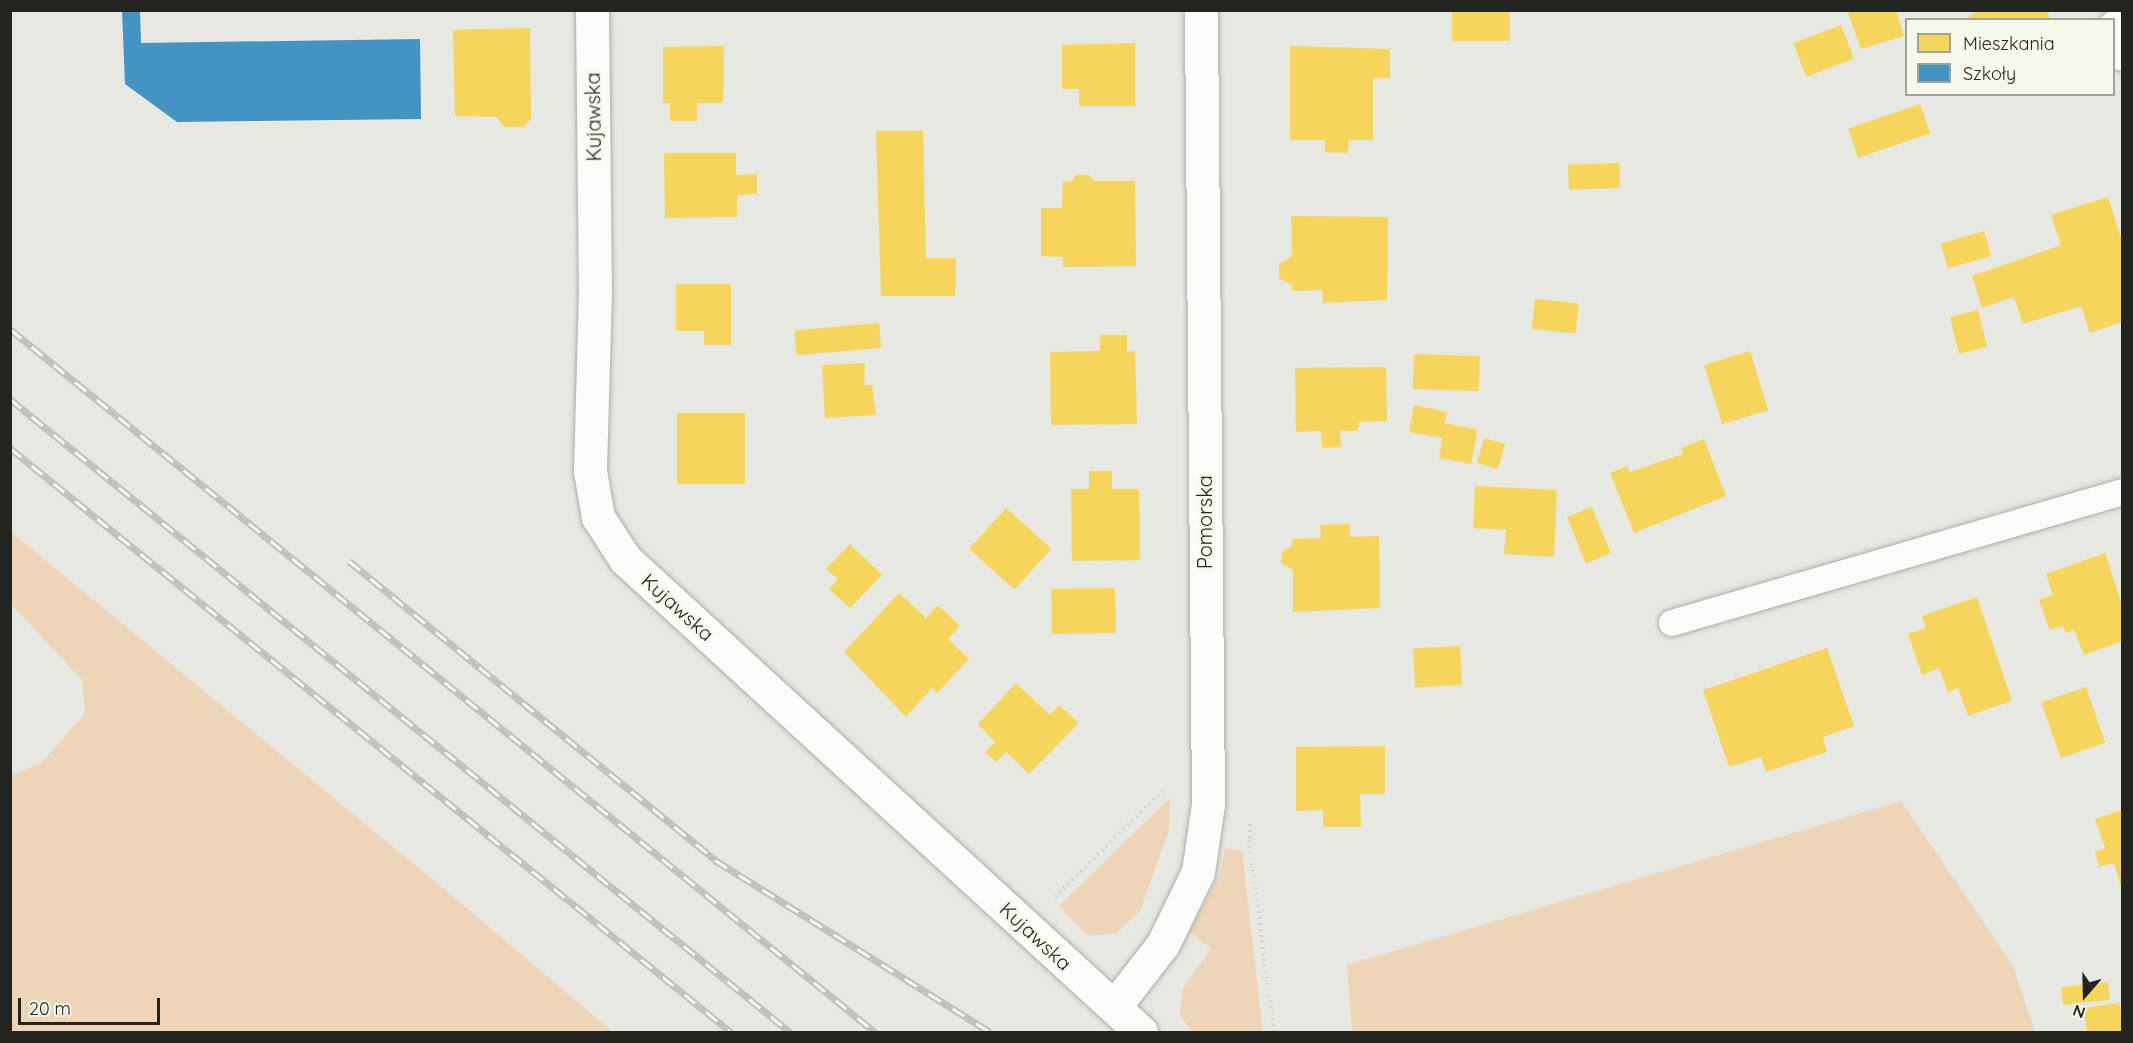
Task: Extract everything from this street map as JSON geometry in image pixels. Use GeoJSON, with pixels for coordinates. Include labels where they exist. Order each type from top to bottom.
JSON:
{"type":"FeatureCollection","features":[{"type":"Feature","properties":{"kind":"street","name":"Kujawska"},"geometry":{"type":"LineString","coordinates":[[592,10],[596,291],[590,471],[598,517],[625,558],[1141,1032]]}},
{"type":"Feature","properties":{"kind":"street","name":"Pomorska"},"geometry":{"type":"LineString","coordinates":[[1114,1007],[1163,944],[1198,872],[1208,804],[1201,10]]}},
{"type":"Feature","properties":{"kind":"street"},"geometry":{"type":"LineString","coordinates":[[2115,30],[2122,54]]}},
{"type":"Feature","properties":{"kind":"lane"},"geometry":{"type":"LineString","coordinates":[[1672,623],[2122,492]]}},
{"type":"Feature","properties":{"kind":"path"},"geometry":{"type":"LineString","coordinates":[[1053,899],[1172,782]]}},
{"type":"Feature","properties":{"kind":"path"},"geometry":{"type":"LineString","coordinates":[[1208,804],[1250,841],[1274,1032]]}},
{"type":"Feature","properties":{"kind":"shaded area"},"geometry":{"type":"Polygon","coordinates":[[[10,531],[444,889],[613,1032],[11,1032],[11,776],[41,763],[85,714],[82,680],[11,604],[10,531]]]}},
{"type":"Feature","properties":{"kind":"shaded area"},"geometry":{"type":"Polygon","coordinates":[[[1170,798],[1169,830],[1140,911],[1116,934],[1087,935],[1059,906],[1170,798]]]}},
{"type":"Feature","properties":{"kind":"shaded area"},"geometry":{"type":"Polygon","coordinates":[[[1901,801],[2013,966],[2035,1032],[1352,1032],[1347,965],[1901,801]]]}},
{"type":"Feature","properties":{"kind":"shaded area"},"geometry":{"type":"Polygon","coordinates":[[[1225,849],[1242,850],[1263,1032],[1192,1032],[1180,1015],[1182,990],[1211,948],[1189,932],[1220,874],[1225,849]]]}},
{"type":"Feature","properties":{"kind":"building: Mieszkania"},"geometry":{"type":"Polygon","coordinates":[[[1452,10],[1510,10],[1510,41],[1452,41],[1452,10]]]}},
{"type":"Feature","properties":{"kind":"building: Mieszkania"},"geometry":{"type":"Polygon","coordinates":[[[1847,10],[1896,10],[1904,36],[1861,49],[1847,10]]]}},
{"type":"Feature","properties":{"kind":"building: Mieszkania"},"geometry":{"type":"Polygon","coordinates":[[[1983,10],[2047,10],[2049,18],[1970,18],[1969,15],[1983,10]]]}},
{"type":"Feature","properties":{"kind":"building: Mieszkania"},"geometry":{"type":"Polygon","coordinates":[[[1841,25],[1854,59],[1806,77],[1793,43],[1841,25]]]}},
{"type":"Feature","properties":{"kind":"building: Mieszkania"},"geometry":{"type":"Polygon","coordinates":[[[530,28],[531,119],[524,127],[504,127],[497,117],[455,116],[453,30],[530,28]]]}},
{"type":"Feature","properties":{"kind":"building: Mieszkania"},"geometry":{"type":"Polygon","coordinates":[[[1135,43],[1135,106],[1079,106],[1079,89],[1062,89],[1062,45],[1135,43]]]}},
{"type":"Feature","properties":{"kind":"building: Mieszkania"},"geometry":{"type":"Polygon","coordinates":[[[724,46],[723,103],[697,103],[697,121],[670,121],[670,103],[663,103],[663,47],[724,46]]]}},
{"type":"Feature","properties":{"kind":"building: Mieszkania"},"geometry":{"type":"Polygon","coordinates":[[[1290,46],[1390,49],[1390,78],[1373,78],[1373,140],[1349,140],[1348,153],[1325,152],[1325,140],[1290,140],[1290,46]]]}},
{"type":"Feature","properties":{"kind":"building: Mieszkania"},"geometry":{"type":"Polygon","coordinates":[[[1920,104],[1930,133],[1858,158],[1848,129],[1920,104]]]}},
{"type":"Feature","properties":{"kind":"building: Mieszkania"},"geometry":{"type":"Polygon","coordinates":[[[876,131],[923,131],[926,258],[956,258],[955,296],[881,296],[876,131]]]}},
{"type":"Feature","properties":{"kind":"building: Mieszkania"},"geometry":{"type":"Polygon","coordinates":[[[664,153],[736,153],[736,175],[757,174],[757,194],[737,195],[737,217],[665,218],[664,153]]]}},
{"type":"Feature","properties":{"kind":"building: Mieszkania"},"geometry":{"type":"Polygon","coordinates":[[[1619,163],[1620,188],[1569,190],[1568,165],[1619,163]]]}},
{"type":"Feature","properties":{"kind":"building: Mieszkania"},"geometry":{"type":"Polygon","coordinates":[[[1076,175],[1089,175],[1094,181],[1135,181],[1136,266],[1063,267],[1063,257],[1041,256],[1041,208],[1062,208],[1063,181],[1071,182],[1076,175]]]}},
{"type":"Feature","properties":{"kind":"building: Mieszkania"},"geometry":{"type":"Polygon","coordinates":[[[2108,197],[2122,241],[2122,322],[2090,333],[2081,306],[2023,324],[2014,297],[1982,308],[1972,276],[2061,245],[2051,215],[2108,197]]]}},
{"type":"Feature","properties":{"kind":"building: Mieszkania"},"geometry":{"type":"Polygon","coordinates":[[[1291,216],[1388,217],[1387,300],[1323,303],[1322,290],[1292,291],[1292,285],[1279,278],[1279,264],[1292,256],[1291,216]]]}},
{"type":"Feature","properties":{"kind":"building: Mieszkania"},"geometry":{"type":"Polygon","coordinates":[[[1984,231],[1991,256],[1948,268],[1941,243],[1984,231]]]}},
{"type":"Feature","properties":{"kind":"building: Mieszkania"},"geometry":{"type":"Polygon","coordinates":[[[676,284],[731,284],[731,345],[704,345],[704,331],[676,331],[676,284]]]}},
{"type":"Feature","properties":{"kind":"building: Mieszkania"},"geometry":{"type":"Polygon","coordinates":[[[1535,299],[1579,304],[1576,333],[1532,329],[1535,299]]]}},
{"type":"Feature","properties":{"kind":"building: Mieszkania"},"geometry":{"type":"Polygon","coordinates":[[[1978,310],[1987,347],[1959,354],[1950,317],[1978,310]]]}},
{"type":"Feature","properties":{"kind":"building: Mieszkania"},"geometry":{"type":"Polygon","coordinates":[[[879,323],[881,348],[797,355],[794,330],[879,323]]]}},
{"type":"Feature","properties":{"kind":"building: Mieszkania"},"geometry":{"type":"Polygon","coordinates":[[[1100,335],[1127,335],[1127,352],[1135,351],[1137,424],[1051,425],[1050,352],[1100,351],[1100,335]]]}},
{"type":"Feature","properties":{"kind":"building: Mieszkania"},"geometry":{"type":"Polygon","coordinates":[[[1750,351],[1768,410],[1722,424],[1704,365],[1750,351]]]}},
{"type":"Feature","properties":{"kind":"building: Mieszkania"},"geometry":{"type":"Polygon","coordinates":[[[1414,354],[1480,356],[1479,391],[1413,389],[1414,354]]]}},
{"type":"Feature","properties":{"kind":"building: Mieszkania"},"geometry":{"type":"Polygon","coordinates":[[[865,363],[864,385],[872,385],[876,415],[825,418],[822,365],[865,363]]]}},
{"type":"Feature","properties":{"kind":"building: Mieszkania"},"geometry":{"type":"Polygon","coordinates":[[[1386,367],[1387,421],[1359,422],[1358,431],[1340,431],[1341,447],[1322,448],[1321,431],[1296,432],[1295,368],[1386,367]]]}},
{"type":"Feature","properties":{"kind":"building: Mieszkania"},"geometry":{"type":"Polygon","coordinates":[[[1414,405],[1447,412],[1445,423],[1478,430],[1471,464],[1439,458],[1442,438],[1409,432],[1414,405]]]}},
{"type":"Feature","properties":{"kind":"building: Mieszkania"},"geometry":{"type":"Polygon","coordinates":[[[677,413],[745,413],[745,484],[677,484],[677,413]]]}},
{"type":"Feature","properties":{"kind":"building: Mieszkania"},"geometry":{"type":"Polygon","coordinates":[[[1484,438],[1505,444],[1498,469],[1477,463],[1484,438]]]}},
{"type":"Feature","properties":{"kind":"building: Mieszkania"},"geometry":{"type":"Polygon","coordinates":[[[1704,439],[1726,496],[1634,533],[1610,473],[1627,466],[1630,472],[1683,454],[1681,448],[1704,439]]]}},
{"type":"Feature","properties":{"kind":"building: Mieszkania"},"geometry":{"type":"Polygon","coordinates":[[[1089,471],[1112,471],[1112,489],[1139,489],[1140,560],[1072,561],[1071,489],[1089,489],[1089,471]]]}},
{"type":"Feature","properties":{"kind":"building: Mieszkania"},"geometry":{"type":"Polygon","coordinates":[[[1475,486],[1557,490],[1554,557],[1504,554],[1506,530],[1473,528],[1475,486]]]}},
{"type":"Feature","properties":{"kind":"building: Mieszkania"},"geometry":{"type":"Polygon","coordinates":[[[1592,507],[1611,553],[1586,563],[1567,517],[1592,507]]]}},
{"type":"Feature","properties":{"kind":"building: Mieszkania"},"geometry":{"type":"Polygon","coordinates":[[[1006,508],[1051,549],[1015,590],[969,549],[1006,508]]]}},
{"type":"Feature","properties":{"kind":"building: Mieszkania"},"geometry":{"type":"Polygon","coordinates":[[[1350,524],[1350,537],[1379,536],[1380,608],[1293,612],[1293,570],[1281,563],[1282,552],[1293,545],[1292,539],[1321,538],[1320,525],[1350,524]]]}},
{"type":"Feature","properties":{"kind":"building: Mieszkania"},"geometry":{"type":"Polygon","coordinates":[[[850,544],[882,575],[850,608],[829,589],[838,579],[826,569],[850,544]]]}},
{"type":"Feature","properties":{"kind":"building: Mieszkania"},"geometry":{"type":"Polygon","coordinates":[[[2105,553],[2122,605],[2122,641],[2084,655],[2074,630],[2066,633],[2063,626],[2050,630],[2039,600],[2053,595],[2046,574],[2105,553]]]}},
{"type":"Feature","properties":{"kind":"building: Mieszkania"},"geometry":{"type":"Polygon","coordinates":[[[1115,588],[1116,633],[1052,634],[1051,589],[1115,588]]]}},
{"type":"Feature","properties":{"kind":"building: Mieszkania"},"geometry":{"type":"Polygon","coordinates":[[[899,593],[926,618],[938,605],[960,626],[948,639],[969,659],[937,693],[932,688],[906,717],[844,652],[899,593]]]}},
{"type":"Feature","properties":{"kind":"building: Mieszkania"},"geometry":{"type":"Polygon","coordinates":[[[1977,597],[2012,701],[1968,716],[1958,688],[1948,692],[1939,668],[1922,675],[1908,634],[1926,628],[1922,616],[1977,597]]]}},
{"type":"Feature","properties":{"kind":"building: Mieszkania"},"geometry":{"type":"Polygon","coordinates":[[[1460,646],[1462,685],[1415,687],[1413,648],[1460,646]]]}},
{"type":"Feature","properties":{"kind":"building: Mieszkania"},"geometry":{"type":"Polygon","coordinates":[[[1827,648],[1854,726],[1823,737],[1827,752],[1766,772],[1761,757],[1729,767],[1703,690],[1827,648]]]}},
{"type":"Feature","properties":{"kind":"building: Mieszkania"},"geometry":{"type":"Polygon","coordinates":[[[1016,683],[1050,715],[1059,705],[1079,723],[1029,774],[1006,752],[996,762],[985,752],[995,742],[978,724],[1016,683]]]}},
{"type":"Feature","properties":{"kind":"building: Mieszkania"},"geometry":{"type":"Polygon","coordinates":[[[2086,687],[2105,743],[2061,758],[2042,702],[2086,687]]]}},
{"type":"Feature","properties":{"kind":"building: Mieszkania"},"geometry":{"type":"Polygon","coordinates":[[[1385,746],[1385,794],[1360,794],[1361,827],[1323,827],[1323,810],[1296,811],[1296,747],[1385,746]]]}},
{"type":"Feature","properties":{"kind":"building: Mieszkania"},"geometry":{"type":"Polygon","coordinates":[[[2122,810],[2122,890],[2114,863],[2099,867],[2095,852],[2105,848],[2095,819],[2122,810]]]}},
{"type":"Feature","properties":{"kind":"building: Mieszkania"},"geometry":{"type":"Polygon","coordinates":[[[2108,982],[2110,1000],[2063,1005],[2061,987],[2108,982]]]}},
{"type":"Feature","properties":{"kind":"building: Mieszkania"},"geometry":{"type":"Polygon","coordinates":[[[2120,1003],[2122,1032],[2087,1032],[2083,1008],[2120,1003]]]}},
{"type":"Feature","properties":{"kind":"building: Szkoły"},"geometry":{"type":"Polygon","coordinates":[[[122,10],[140,10],[141,43],[420,39],[421,119],[177,122],[125,84],[122,10]]]}},
{"type":"Feature","properties":{"kind":"railway"},"geometry":{"type":"LineString","coordinates":[[10,329],[875,1032]]}},
{"type":"Feature","properties":{"kind":"railway"},"geometry":{"type":"LineString","coordinates":[[10,399],[790,1032]]}},
{"type":"Feature","properties":{"kind":"railway"},"geometry":{"type":"LineString","coordinates":[[10,448],[731,1032]]}},
{"type":"Feature","properties":{"kind":"railway"},"geometry":{"type":"LineString","coordinates":[[349,561],[715,860],[990,1032]]}}]}
